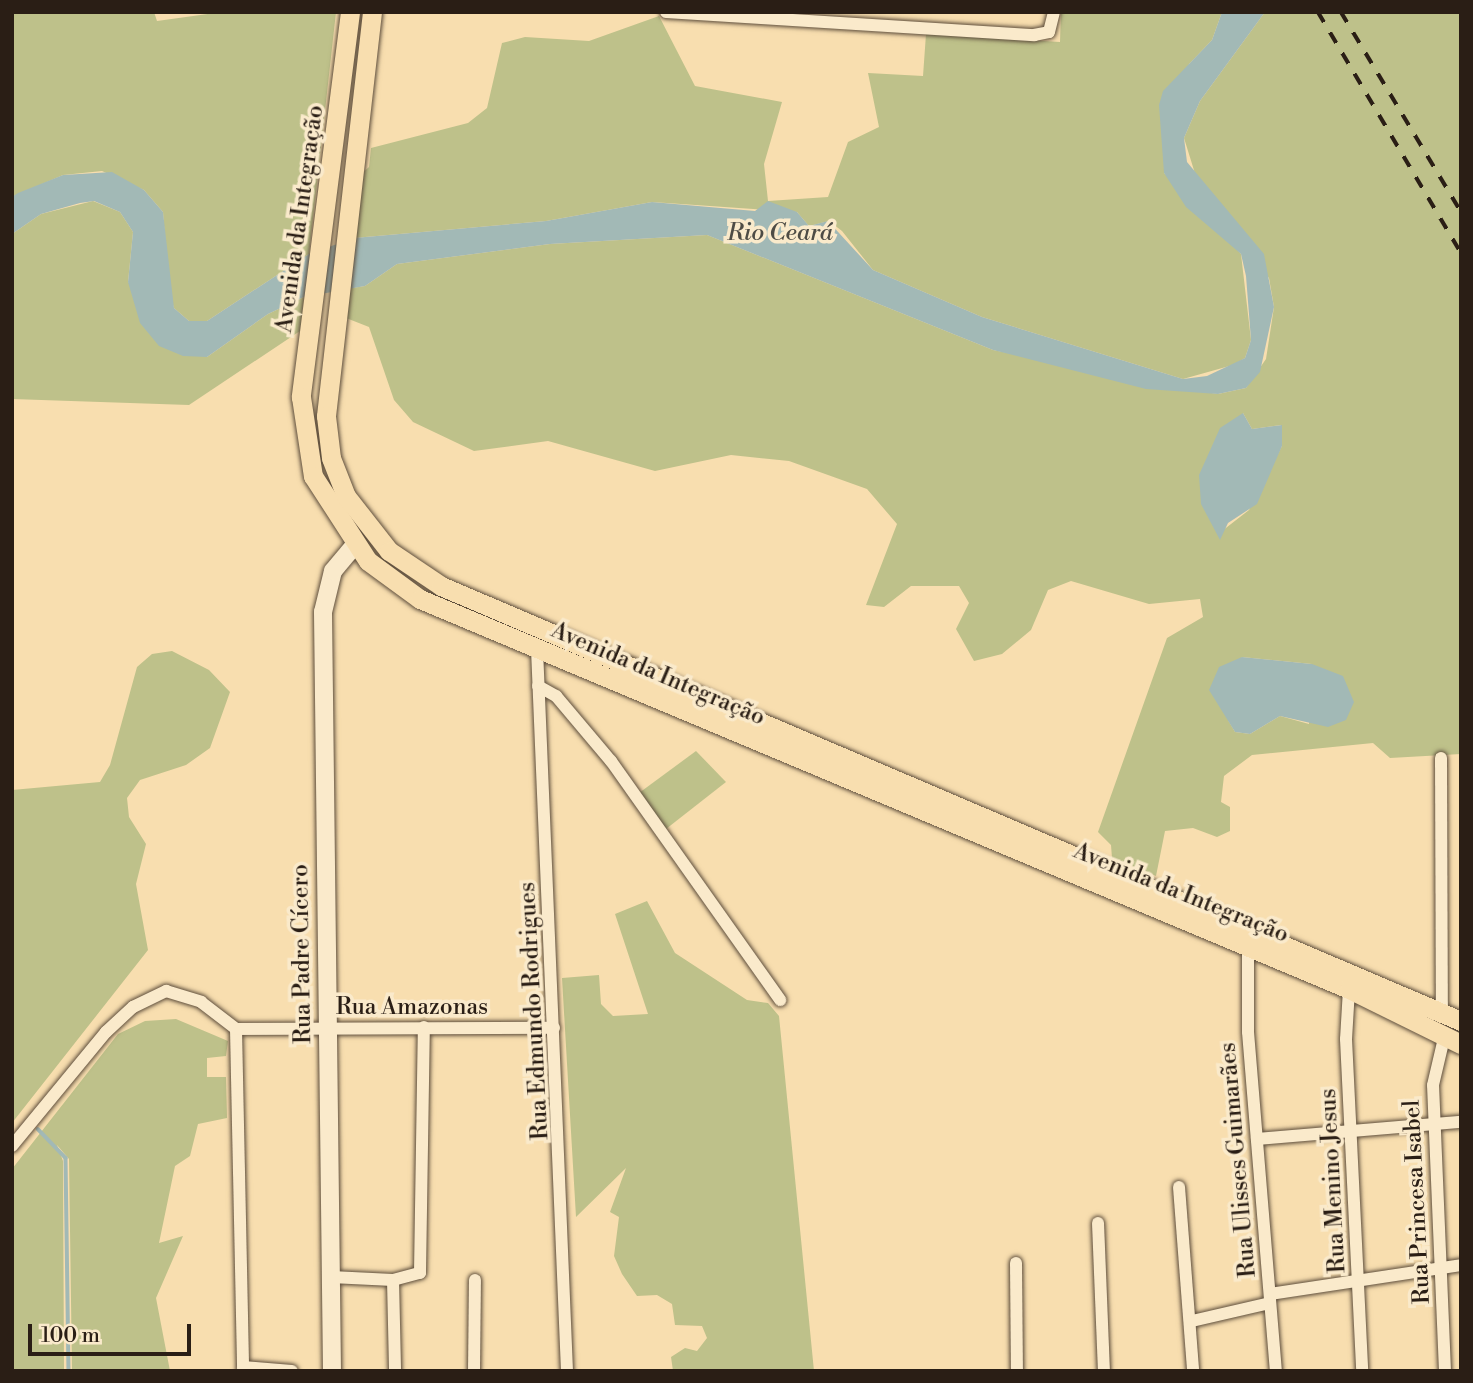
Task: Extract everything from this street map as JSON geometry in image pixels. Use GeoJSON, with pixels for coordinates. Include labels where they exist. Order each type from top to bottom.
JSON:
{"type":"FeatureCollection","features":[{"type":"Feature","properties":{"kind":"main road","name":"Avenida da Integração"},"geometry":{"type":"LineString","coordinates":[[350,12],[301,397],[306,451],[323,499],[355,545],[391,581],[499,633],[1121,896],[1248,946],[1349,989],[1453,1039]]}},
{"type":"Feature","properties":{"kind":"main road","name":"Avenida da Integração"},"geometry":{"type":"LineString","coordinates":[[372,12],[334,321],[327,427],[346,496],[372,534],[406,565],[506,613],[1129,876],[1442,1010],[1461,1021]]}},
{"type":"Feature","properties":{"kind":"main road"},"geometry":{"type":"LineString","coordinates":[[499,633],[506,613]]}},
{"type":"Feature","properties":{"kind":"main road"},"geometry":{"type":"LineString","coordinates":[[1121,896],[1129,876]]}},
{"type":"Feature","properties":{"kind":"main road"},"geometry":{"type":"LineString","coordinates":[[1150,908],[1158,889]]}},
{"type":"Feature","properties":{"kind":"street"},"geometry":{"type":"LineString","coordinates":[[667,12],[912,19],[1034,35],[1049,32],[1054,16]]}},
{"type":"Feature","properties":{"kind":"street","name":"Rua Padre Cícero"},"geometry":{"type":"LineString","coordinates":[[332,1371],[323,611],[333,571],[355,545]]}},
{"type":"Feature","properties":{"kind":"street","name":"Rua Edmundo Rodrigues"},"geometry":{"type":"LineString","coordinates":[[537,649],[567,1371]]}},
{"type":"Feature","properties":{"kind":"street"},"geometry":{"type":"LineString","coordinates":[[538,686],[556,696],[611,761],[780,1000]]}},
{"type":"Feature","properties":{"kind":"street"},"geometry":{"type":"LineString","coordinates":[[1441,758],[1442,1010]]}},
{"type":"Feature","properties":{"kind":"street","name":"Rua Ulisses Guimarães"},"geometry":{"type":"LineString","coordinates":[[1248,946],[1257,1139],[1276,1371]]}},
{"type":"Feature","properties":{"kind":"street","name":"Rua Menino Jesus"},"geometry":{"type":"LineString","coordinates":[[1349,989],[1350,1133],[1362,1371]]}},
{"type":"Feature","properties":{"kind":"street"},"geometry":{"type":"LineString","coordinates":[[12,1146],[106,1032],[144,1000],[166,991],[182,993],[236,1029],[243,1369],[292,1371]]}},
{"type":"Feature","properties":{"kind":"street"},"geometry":{"type":"LineString","coordinates":[[331,1277],[393,1280],[418,1276],[422,1255],[424,1027]]}},
{"type":"Feature","properties":{"kind":"street","name":"Rua Amazonas"},"geometry":{"type":"LineString","coordinates":[[236,1029],[554,1028]]}},
{"type":"Feature","properties":{"kind":"street","name":"Rua Princesa Isabel"},"geometry":{"type":"LineString","coordinates":[[1445,1371],[1434,1126],[1434,1066],[1453,1039]]}},
{"type":"Feature","properties":{"kind":"street"},"geometry":{"type":"LineString","coordinates":[[1257,1139],[1461,1122]]}},
{"type":"Feature","properties":{"kind":"street"},"geometry":{"type":"LineString","coordinates":[[1180,1187],[1192,1321],[1193,1371]]}},
{"type":"Feature","properties":{"kind":"street"},"geometry":{"type":"LineString","coordinates":[[1098,1223],[1104,1371]]}},
{"type":"Feature","properties":{"kind":"street"},"geometry":{"type":"LineString","coordinates":[[1016,1263],[1017,1371]]}},
{"type":"Feature","properties":{"kind":"street"},"geometry":{"type":"LineString","coordinates":[[1192,1321],[1270,1298],[1359,1279],[1461,1265]]}},
{"type":"Feature","properties":{"kind":"street"},"geometry":{"type":"LineString","coordinates":[[393,1280],[395,1371]]}},
{"type":"Feature","properties":{"kind":"street"},"geometry":{"type":"LineString","coordinates":[[474,1371],[475,1280]]}},
{"type":"Feature","properties":{"kind":"green space"},"geometry":{"type":"Polygon","coordinates":[[[12,12],[154,12],[157,21],[222,12],[336,12],[309,254],[207,321],[189,321],[174,308],[169,292],[163,212],[144,190],[102,171],[63,175],[12,197],[12,12]]]}},
{"type":"Feature","properties":{"kind":"green space"},"geometry":{"type":"Polygon","coordinates":[[[1061,12],[1222,12],[1212,40],[1189,64],[1164,173],[1241,254],[1251,340],[1245,358],[1233,365],[1183,379],[982,317],[873,270],[842,231],[829,221],[809,226],[797,212],[652,202],[546,221],[354,238],[360,175],[369,167],[371,148],[468,123],[487,108],[502,43],[525,37],[589,41],[659,16],[695,86],[782,102],[764,164],[768,201],[828,197],[848,142],[879,127],[868,73],[923,76],[926,34],[1060,42],[1061,12]]]}},
{"type":"Feature","properties":{"kind":"green space"},"geometry":{"type":"Polygon","coordinates":[[[1265,12],[1461,12],[1461,754],[1390,758],[1373,743],[1252,755],[1224,776],[1221,802],[1230,807],[1230,831],[1217,837],[1193,828],[1165,831],[1156,876],[1112,858],[1111,845],[1098,832],[1167,638],[1203,617],[1200,599],[1149,604],[1071,581],[1048,590],[1031,630],[1002,654],[974,661],[956,629],[969,603],[959,586],[911,586],[884,607],[866,605],[897,524],[867,489],[789,461],[731,455],[655,471],[548,441],[474,451],[413,422],[394,400],[369,327],[341,316],[346,289],[365,286],[397,264],[550,244],[707,235],[993,350],[1218,394],[1246,388],[1266,359],[1274,307],[1269,278],[1197,180],[1184,138],[1200,101],[1265,12]],[[1243,413],[1222,531],[1249,510],[1282,446],[1281,425],[1252,429],[1243,413]],[[1242,657],[1228,720],[1235,732],[1250,734],[1280,716],[1309,724],[1312,664],[1242,657]]]}},
{"type":"Feature","properties":{"kind":"green space"},"geometry":{"type":"Polygon","coordinates":[[[93,201],[120,212],[133,232],[128,282],[207,357],[268,314],[304,297],[300,331],[189,405],[12,399],[12,234],[41,214],[93,201]]]}},
{"type":"Feature","properties":{"kind":"green space"},"geometry":{"type":"Polygon","coordinates":[[[172,651],[209,670],[230,692],[210,748],[186,765],[140,780],[127,798],[129,817],[146,844],[136,884],[148,950],[12,1123],[12,790],[100,782],[110,765],[137,667],[152,654],[172,651]]]}},
{"type":"Feature","properties":{"kind":"green space"},"geometry":{"type":"Polygon","coordinates":[[[696,751],[726,782],[666,829],[639,793],[696,751]]]}},
{"type":"Feature","properties":{"kind":"green space"},"geometry":{"type":"Polygon","coordinates":[[[647,901],[675,953],[747,1000],[768,1003],[779,1016],[814,1371],[673,1371],[671,1357],[685,1348],[697,1351],[707,1338],[702,1326],[675,1325],[672,1304],[657,1295],[637,1296],[622,1274],[614,1256],[619,1217],[610,1212],[626,1168],[576,1217],[562,978],[599,975],[601,1004],[613,1016],[648,1014],[615,914],[647,901]]]}},
{"type":"Feature","properties":{"kind":"green space"},"geometry":{"type":"Polygon","coordinates":[[[176,1019],[228,1041],[226,1056],[207,1058],[207,1077],[226,1077],[227,1118],[198,1124],[190,1156],[175,1166],[159,1243],[183,1236],[156,1298],[170,1371],[72,1371],[69,1159],[57,1145],[63,1161],[64,1371],[12,1371],[12,1169],[118,1034],[145,1021],[176,1019]]]}},
{"type":"Feature","properties":{"kind":"water","name":"Rio Ceará"},"geometry":{"type":"Polygon","coordinates":[[[1222,12],[1265,12],[1200,101],[1184,138],[1187,162],[1264,254],[1274,307],[1260,372],[1246,388],[1218,394],[1146,389],[993,350],[707,235],[550,244],[397,264],[365,286],[304,297],[268,314],[207,357],[183,356],[159,346],[140,323],[128,282],[133,232],[120,212],[94,201],[80,203],[41,214],[12,234],[12,197],[18,193],[63,175],[112,172],[144,190],[163,212],[174,308],[189,321],[207,321],[309,254],[354,238],[546,221],[652,202],[755,211],[768,201],[797,212],[809,226],[828,221],[873,270],[982,317],[1183,379],[1207,376],[1245,358],[1251,340],[1246,276],[1241,254],[1186,207],[1164,173],[1159,105],[1163,91],[1212,40],[1222,12]]]}},
{"type":"Feature","properties":{"kind":"water"},"geometry":{"type":"Polygon","coordinates":[[[1243,413],[1252,429],[1282,425],[1282,446],[1257,504],[1228,523],[1220,540],[1201,504],[1199,475],[1220,428],[1243,413]]]}},
{"type":"Feature","properties":{"kind":"water"},"geometry":{"type":"Polygon","coordinates":[[[1242,657],[1312,664],[1343,676],[1354,702],[1346,720],[1328,727],[1280,716],[1250,734],[1235,732],[1209,690],[1219,667],[1242,657]]]}},
{"type":"Feature","properties":{"kind":"waterway"},"geometry":{"type":"LineString","coordinates":[[38,1129],[66,1158],[69,1371]]}},
{"type":"Feature","properties":{"kind":"railway"},"geometry":{"type":"LineString","coordinates":[[1318,12],[1461,253]]}},
{"type":"Feature","properties":{"kind":"railway"},"geometry":{"type":"LineString","coordinates":[[1341,12],[1461,212]]}}]}
